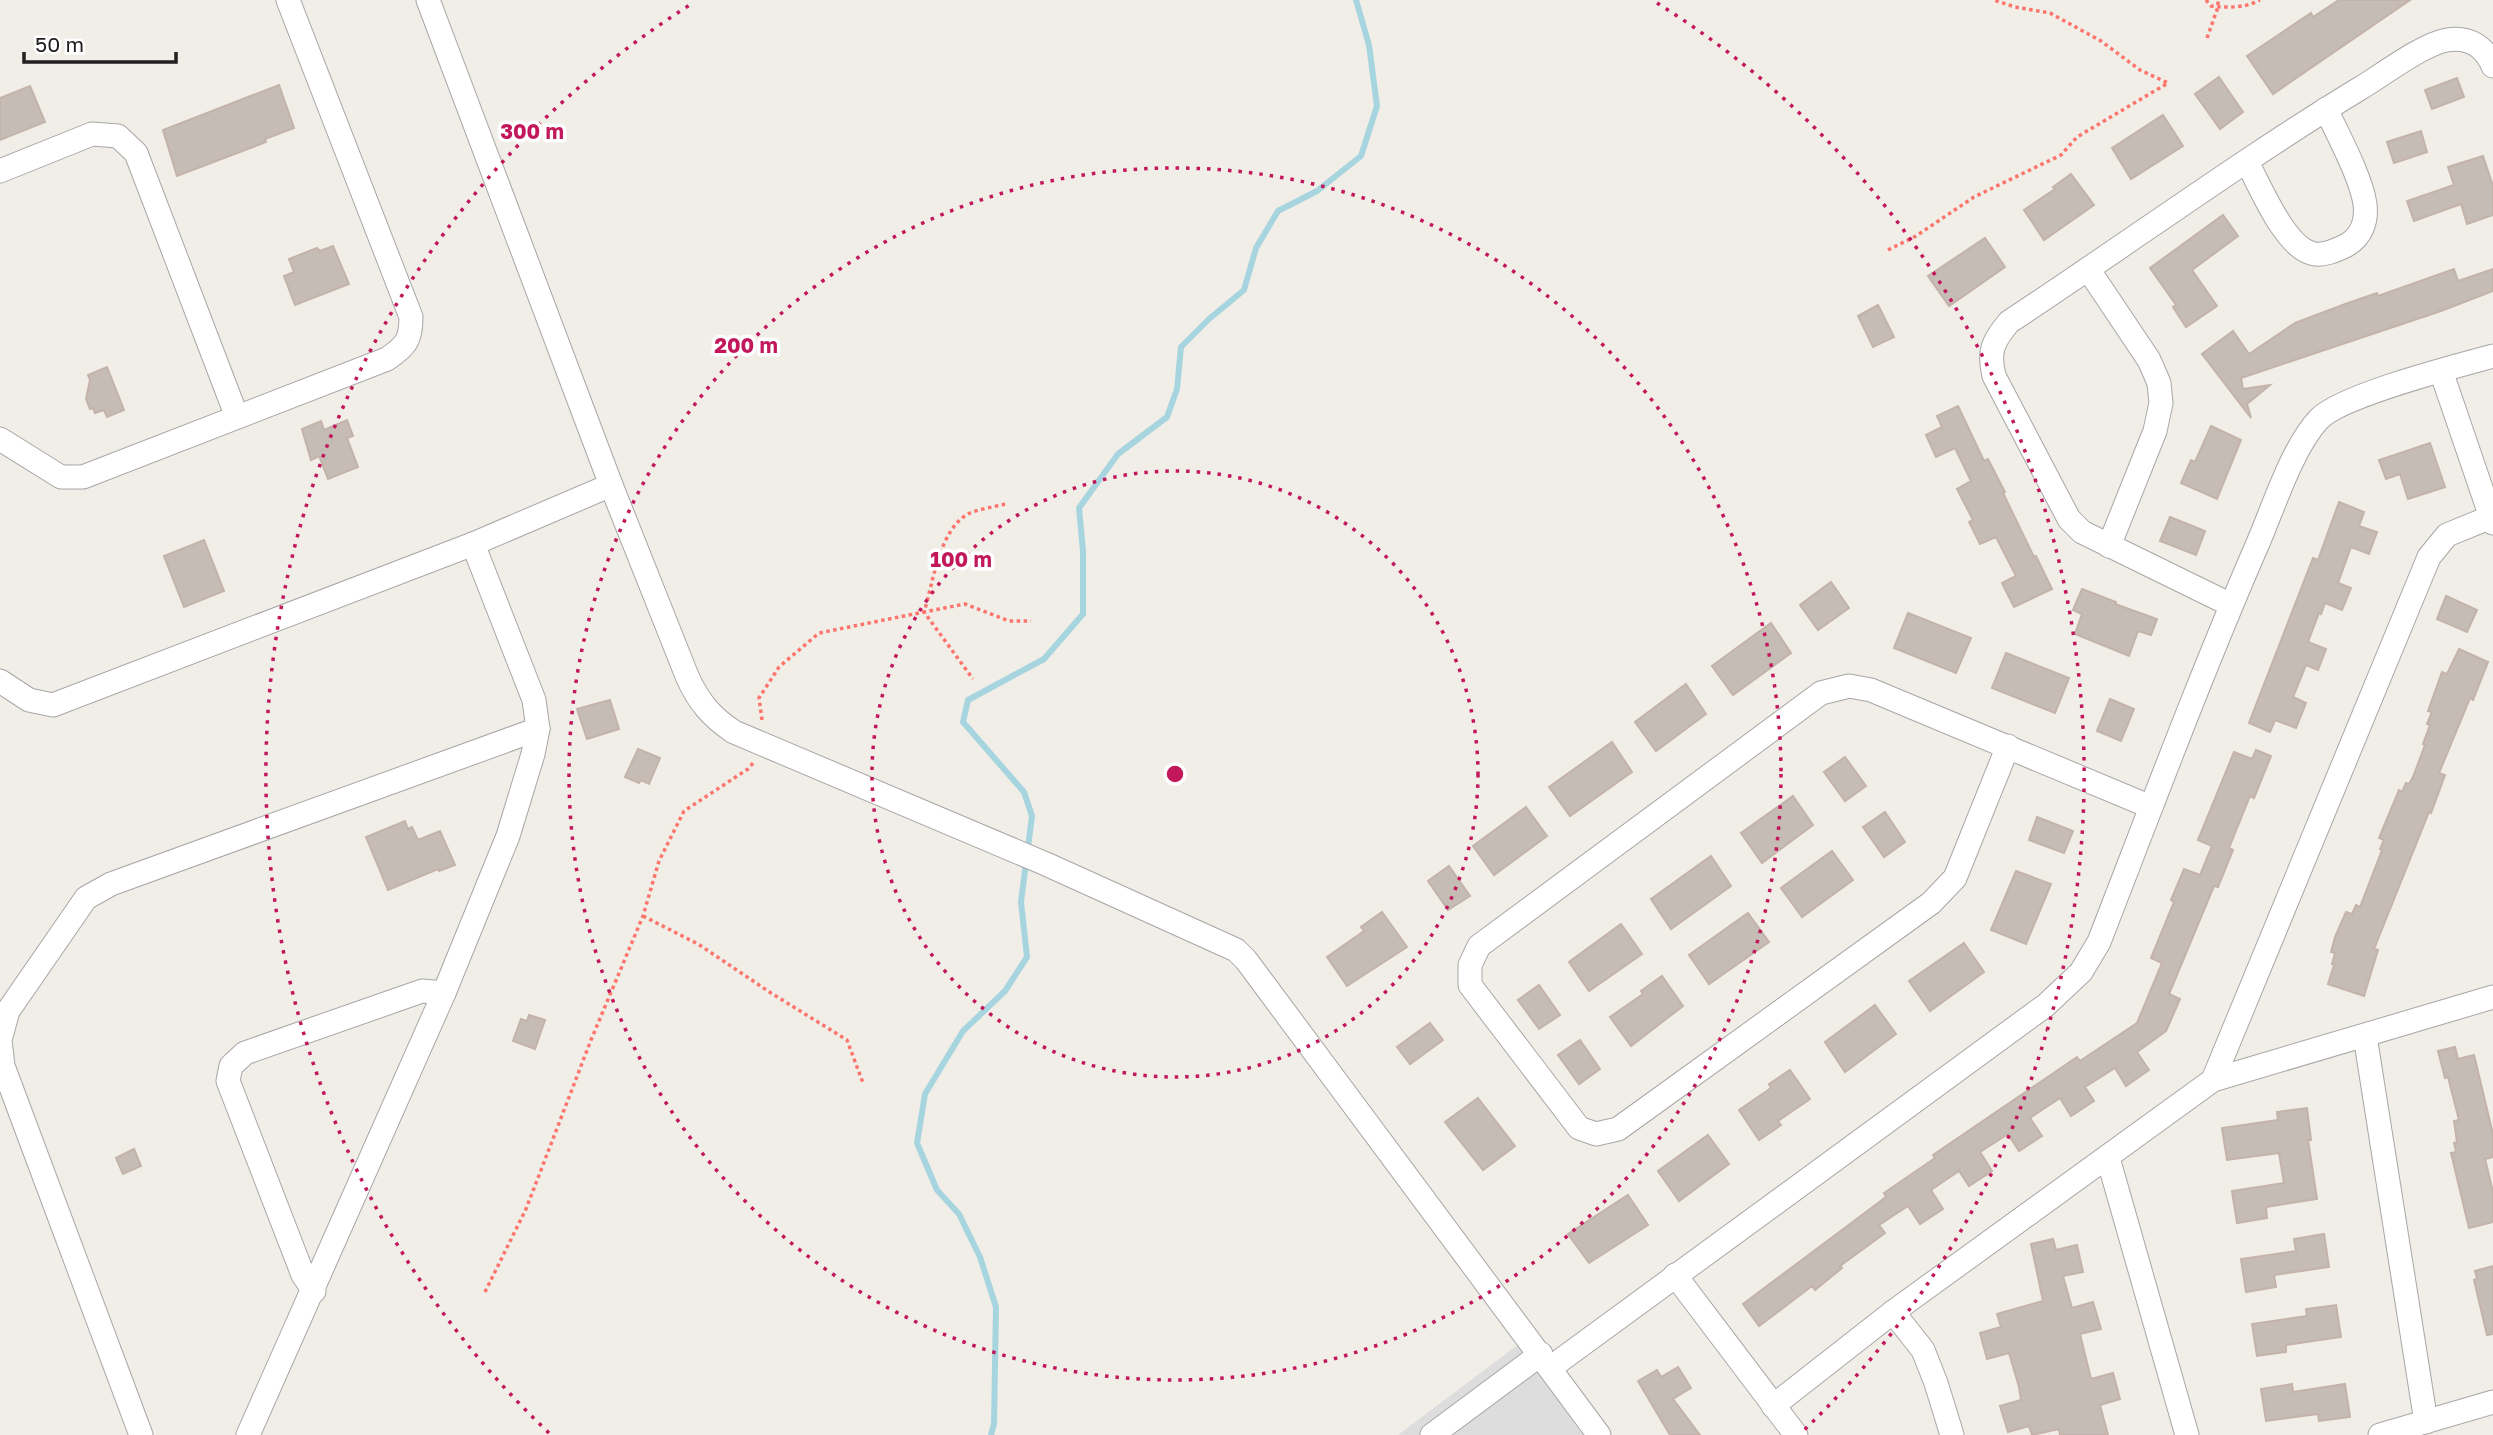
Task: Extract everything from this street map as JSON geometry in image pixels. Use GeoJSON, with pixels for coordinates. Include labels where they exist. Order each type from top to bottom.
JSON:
{"type":"FeatureCollection","features":[{"type":"Feature","properties":{"kind":"street"},"geometry":{"type":"LineString","coordinates":[[0,439],[61,477],[83,477],[387,359],[402,348],[411,334],[411,317],[288,0]]}},
{"type":"Feature","properties":{"kind":"street"},"geometry":{"type":"LineString","coordinates":[[428,0],[611,485],[697,698],[719,723],[734,732],[1046,864],[1236,950],[1600,1435]]}},
{"type":"Feature","properties":{"kind":"street"},"geometry":{"type":"LineString","coordinates":[[2231,605],[2082,532],[2069,519],[1994,376],[1990,359],[1995,339],[2009,322],[2247,162],[2326,109],[2428,48],[2447,40],[2472,41],[2488,54],[2493,66]]}},
{"type":"Feature","properties":{"kind":"street"},"geometry":{"type":"LineString","coordinates":[[2247,162],[2285,230],[2298,247],[2313,254],[2334,252],[2354,241],[2366,224],[2365,204],[2326,109]]}},
{"type":"Feature","properties":{"kind":"street"},"geometry":{"type":"LineString","coordinates":[[0,172],[92,134],[118,136],[136,153],[237,417]]}},
{"type":"Feature","properties":{"kind":"street"},"geometry":{"type":"LineString","coordinates":[[2088,270],[2149,360],[2159,383],[2161,403],[2155,432],[2109,546]]}},
{"type":"Feature","properties":{"kind":"street"},"geometry":{"type":"LineString","coordinates":[[1432,1435],[1675,1275],[2046,1005],[2081,972],[2099,942],[2231,605],[2299,449],[2320,418],[2347,402],[2493,356]]}},
{"type":"Feature","properties":{"kind":"street"},"geometry":{"type":"LineString","coordinates":[[2213,1080],[2429,557],[2447,535],[2492,520],[2441,371]]}},
{"type":"Feature","properties":{"kind":"street"},"geometry":{"type":"LineString","coordinates":[[0,681],[29,700],[53,705],[473,544],[611,485]]}},
{"type":"Feature","properties":{"kind":"street"},"geometry":{"type":"LineString","coordinates":[[248,1435],[444,993],[508,836],[533,754],[538,729],[534,700],[473,544]]}},
{"type":"Feature","properties":{"kind":"street"},"geometry":{"type":"LineString","coordinates":[[2008,746],[1955,878],[1931,903],[1618,1129],[1595,1134],[1579,1128],[1469,985],[1470,965],[1479,946],[1821,693],[1849,686],[1871,690],[2008,746],[2151,807]]}},
{"type":"Feature","properties":{"kind":"street"},"geometry":{"type":"LineString","coordinates":[[141,1435],[3,1066],[0,1041],[8,1011],[86,898],[111,884],[538,729]]}},
{"type":"Feature","properties":{"kind":"street"},"geometry":{"type":"LineString","coordinates":[[314,1291],[303,1275],[228,1081],[231,1066],[245,1053],[422,990],[444,993]]}},
{"type":"Feature","properties":{"kind":"street"},"geometry":{"type":"LineString","coordinates":[[1773,1406],[1893,1312],[2213,1080],[2493,998]]}},
{"type":"Feature","properties":{"kind":"street"},"geometry":{"type":"LineString","coordinates":[[2365,1036],[2426,1422]]}},
{"type":"Feature","properties":{"kind":"street"},"geometry":{"type":"LineString","coordinates":[[2108,1158],[2187,1435]]}},
{"type":"Feature","properties":{"kind":"street"},"geometry":{"type":"LineString","coordinates":[[1675,1275],[1796,1435]]}},
{"type":"Feature","properties":{"kind":"street"},"geometry":{"type":"LineString","coordinates":[[1893,1312],[1923,1350],[1952,1435]]}},
{"type":"Feature","properties":{"kind":"street"},"geometry":{"type":"LineString","coordinates":[[2380,1435],[2493,1402]]}},
{"type":"Feature","properties":{"kind":"path"},"geometry":{"type":"LineString","coordinates":[[1888,250],[1916,236],[1974,197],[2062,155],[2077,137],[2168,83],[2140,70],[2101,41],[2050,13],[1994,0]]}},
{"type":"Feature","properties":{"kind":"path"},"geometry":{"type":"LineString","coordinates":[[2206,0],[2211,6],[2218,7],[2248,6],[2260,0]]}},
{"type":"Feature","properties":{"kind":"path"},"geometry":{"type":"LineString","coordinates":[[2207,38],[2218,0]]}},
{"type":"Feature","properties":{"kind":"path"},"geometry":{"type":"LineString","coordinates":[[924,612],[936,561],[952,530],[967,515],[1005,504]]}},
{"type":"Feature","properties":{"kind":"path"},"geometry":{"type":"LineString","coordinates":[[485,1292],[526,1209],[591,1040],[643,916],[659,861],[684,811],[748,769],[766,745],[759,698],[779,667],[819,633],[965,604],[1009,621],[1031,621]]}},
{"type":"Feature","properties":{"kind":"path"},"geometry":{"type":"LineString","coordinates":[[924,612],[973,679]]}},
{"type":"Feature","properties":{"kind":"path"},"geometry":{"type":"LineString","coordinates":[[643,916],[698,944],[848,1040],[863,1083]]}},
{"type":"Feature","properties":{"kind":"shaded area"},"geometry":{"type":"Polygon","coordinates":[[[1519,1344],[1583,1435],[1398,1435],[1519,1344]]]}},
{"type":"Feature","properties":{"kind":"building"},"geometry":{"type":"Polygon","coordinates":[[[2339,0],[2410,0],[2273,94],[2247,56],[2311,13],[2313,17],[2339,0]]]}},
{"type":"Feature","properties":{"kind":"building"},"geometry":{"type":"Polygon","coordinates":[[[2219,77],[2243,112],[2220,129],[2195,94],[2219,77]]]}},
{"type":"Feature","properties":{"kind":"building"},"geometry":{"type":"Polygon","coordinates":[[[2457,78],[2464,97],[2432,109],[2425,90],[2457,78]]]}},
{"type":"Feature","properties":{"kind":"building"},"geometry":{"type":"Polygon","coordinates":[[[279,85],[294,128],[265,139],[266,142],[177,176],[163,130],[279,85]]]}},
{"type":"Feature","properties":{"kind":"building"},"geometry":{"type":"Polygon","coordinates":[[[30,86],[45,122],[0,140],[0,98],[30,86]]]}},
{"type":"Feature","properties":{"kind":"building"},"geometry":{"type":"Polygon","coordinates":[[[2163,115],[2183,146],[2131,179],[2112,148],[2163,115]]]}},
{"type":"Feature","properties":{"kind":"building"},"geometry":{"type":"Polygon","coordinates":[[[2421,131],[2427,152],[2394,163],[2387,142],[2421,131]]]}},
{"type":"Feature","properties":{"kind":"building"},"geometry":{"type":"Polygon","coordinates":[[[2483,156],[2493,186],[2493,215],[2467,224],[2461,204],[2414,221],[2407,201],[2454,185],[2448,167],[2483,156]]]}},
{"type":"Feature","properties":{"kind":"building"},"geometry":{"type":"Polygon","coordinates":[[[2071,174],[2094,205],[2044,240],[2024,210],[2055,189],[2053,187],[2071,174]]]}},
{"type":"Feature","properties":{"kind":"building"},"geometry":{"type":"Polygon","coordinates":[[[2223,215],[2238,236],[2192,270],[2217,306],[2186,327],[2173,307],[2176,305],[2150,268],[2223,215]]]}},
{"type":"Feature","properties":{"kind":"building"},"geometry":{"type":"Polygon","coordinates":[[[1985,238],[2005,267],[1949,306],[1928,276],[1985,238]]]}},
{"type":"Feature","properties":{"kind":"building"},"geometry":{"type":"Polygon","coordinates":[[[333,246],[349,284],[295,305],[284,276],[294,272],[289,259],[317,248],[320,251],[333,246]]]}},
{"type":"Feature","properties":{"kind":"building"},"geometry":{"type":"Polygon","coordinates":[[[2454,269],[2458,281],[2493,269],[2493,291],[2241,378],[2243,389],[2270,385],[2247,404],[2251,418],[2202,354],[2233,331],[2249,354],[2295,323],[2454,269]]]}},
{"type":"Feature","properties":{"kind":"building"},"geometry":{"type":"Polygon","coordinates":[[[1878,305],[1894,337],[1873,347],[1858,316],[1878,305]]]}},
{"type":"Feature","properties":{"kind":"building"},"geometry":{"type":"Polygon","coordinates":[[[107,367],[124,410],[107,417],[104,410],[95,413],[93,408],[90,409],[86,399],[90,380],[88,375],[107,367]]]}},
{"type":"Feature","properties":{"kind":"building"},"geometry":{"type":"Polygon","coordinates":[[[1958,406],[1984,461],[1988,459],[2005,492],[2003,493],[2034,557],[2036,556],[2052,589],[2014,607],[2002,583],[2016,576],[1996,537],[1980,544],[1969,522],[1973,520],[1957,489],[1971,481],[1955,448],[1936,457],[1926,435],[1942,427],[1937,416],[1958,406]]]}},
{"type":"Feature","properties":{"kind":"building"},"geometry":{"type":"Polygon","coordinates":[[[347,420],[353,436],[347,438],[358,467],[328,479],[319,456],[311,460],[302,429],[321,421],[324,430],[347,420]]]}},
{"type":"Feature","properties":{"kind":"building"},"geometry":{"type":"Polygon","coordinates":[[[2211,426],[2241,440],[2217,499],[2181,483],[2191,460],[2195,462],[2211,426]]]}},
{"type":"Feature","properties":{"kind":"building"},"geometry":{"type":"Polygon","coordinates":[[[2430,443],[2445,487],[2408,499],[2400,474],[2386,479],[2379,460],[2430,443]]]}},
{"type":"Feature","properties":{"kind":"building"},"geometry":{"type":"Polygon","coordinates":[[[2339,502],[2364,512],[2359,526],[2377,532],[2369,554],[2351,547],[2338,583],[2351,588],[2342,610],[2325,603],[2321,614],[2319,613],[2308,642],[2326,649],[2318,670],[2306,665],[2293,697],[2306,703],[2296,728],[2275,720],[2270,732],[2249,723],[2313,558],[2318,560],[2339,502]]]}},
{"type":"Feature","properties":{"kind":"building"},"geometry":{"type":"Polygon","coordinates":[[[2170,517],[2205,531],[2196,555],[2160,541],[2170,517]]]}},
{"type":"Feature","properties":{"kind":"building"},"geometry":{"type":"Polygon","coordinates":[[[204,540],[224,591],[184,607],[164,556],[204,540]]]}},
{"type":"Feature","properties":{"kind":"building"},"geometry":{"type":"Polygon","coordinates":[[[1831,582],[1849,608],[1818,630],[1800,605],[1831,582]]]}},
{"type":"Feature","properties":{"kind":"building"},"geometry":{"type":"Polygon","coordinates":[[[2082,589],[2157,619],[2151,635],[2138,631],[2129,656],[2075,634],[2082,614],[2073,610],[2082,589]]]}},
{"type":"Feature","properties":{"kind":"building"},"geometry":{"type":"Polygon","coordinates":[[[2446,596],[2477,610],[2467,632],[2437,619],[2446,596]]]}},
{"type":"Feature","properties":{"kind":"building"},"geometry":{"type":"Polygon","coordinates":[[[1908,613],[1971,638],[1956,673],[1894,648],[1908,613]]]}},
{"type":"Feature","properties":{"kind":"building"},"geometry":{"type":"Polygon","coordinates":[[[1771,623],[1791,653],[1733,695],[1712,666],[1771,623]]]}},
{"type":"Feature","properties":{"kind":"building"},"geometry":{"type":"Polygon","coordinates":[[[2459,649],[2488,662],[2439,773],[2445,775],[2374,949],[2378,950],[2364,996],[2328,984],[2334,965],[2335,953],[2331,952],[2335,937],[2346,912],[2352,914],[2356,905],[2360,907],[2382,850],[2380,849],[2384,840],[2379,838],[2399,790],[2402,792],[2413,777],[2425,745],[2423,744],[2430,725],[2427,724],[2432,712],[2428,711],[2442,672],[2447,674],[2459,649]]]}},
{"type":"Feature","properties":{"kind":"building"},"geometry":{"type":"Polygon","coordinates":[[[2006,653],[2069,678],[2055,713],[1992,688],[2006,653]]]}},
{"type":"Feature","properties":{"kind":"building"},"geometry":{"type":"Polygon","coordinates":[[[1686,684],[1706,714],[1656,751],[1635,722],[1686,684]]]}},
{"type":"Feature","properties":{"kind":"building"},"geometry":{"type":"Polygon","coordinates":[[[2110,699],[2134,709],[2121,741],[2097,731],[2110,699]]]}},
{"type":"Feature","properties":{"kind":"building"},"geometry":{"type":"Polygon","coordinates":[[[610,700],[619,729],[587,739],[577,709],[610,700]]]}},
{"type":"Feature","properties":{"kind":"building"},"geometry":{"type":"Polygon","coordinates":[[[1612,742],[1632,772],[1570,816],[1549,787],[1612,742]]]}},
{"type":"Feature","properties":{"kind":"building"},"geometry":{"type":"Polygon","coordinates":[[[638,749],[660,758],[649,784],[625,777],[638,749]]]}},
{"type":"Feature","properties":{"kind":"building"},"geometry":{"type":"Polygon","coordinates":[[[2256,750],[2271,756],[2254,798],[2250,796],[2229,848],[2233,850],[2218,887],[2214,886],[2169,994],[2180,999],[2166,1031],[2137,1052],[2149,1070],[2126,1086],[2115,1068],[2085,1087],[2094,1101],[2071,1116],[2060,1098],[2030,1118],[2042,1136],[2019,1151],[2008,1134],[1980,1152],[1992,1171],[1969,1186],[1959,1171],[1931,1190],[1943,1209],[1920,1224],[1908,1206],[1879,1225],[1885,1233],[1840,1266],[1842,1268],[1815,1290],[1812,1286],[1759,1326],[1743,1304],[1886,1197],[1884,1193],[1935,1158],[1933,1155],[2077,1057],[2080,1061],[2137,1023],[2162,963],[2151,958],[2184,869],[2200,875],[2212,846],[2198,840],[2234,752],[2252,759],[2256,750]]]}},
{"type":"Feature","properties":{"kind":"building"},"geometry":{"type":"Polygon","coordinates":[[[1845,757],[1866,786],[1845,801],[1824,772],[1845,757]]]}},
{"type":"Feature","properties":{"kind":"building"},"geometry":{"type":"Polygon","coordinates":[[[1793,796],[1813,825],[1762,863],[1741,833],[1793,796]]]}},
{"type":"Feature","properties":{"kind":"building"},"geometry":{"type":"Polygon","coordinates":[[[1526,807],[1547,836],[1494,875],[1473,846],[1526,807]]]}},
{"type":"Feature","properties":{"kind":"building"},"geometry":{"type":"Polygon","coordinates":[[[1885,812],[1905,842],[1884,857],[1863,827],[1885,812]]]}},
{"type":"Feature","properties":{"kind":"building"},"geometry":{"type":"Polygon","coordinates":[[[2037,817],[2073,831],[2064,853],[2029,840],[2037,817]]]}},
{"type":"Feature","properties":{"kind":"building"},"geometry":{"type":"Polygon","coordinates":[[[405,821],[408,829],[412,827],[418,840],[440,831],[455,865],[439,871],[438,869],[388,890],[366,837],[405,821]]]}},
{"type":"Feature","properties":{"kind":"building"},"geometry":{"type":"Polygon","coordinates":[[[1832,851],[1853,880],[1802,917],[1781,888],[1832,851]]]}},
{"type":"Feature","properties":{"kind":"building"},"geometry":{"type":"Polygon","coordinates":[[[1711,856],[1731,886],[1671,929],[1651,899],[1711,856]]]}},
{"type":"Feature","properties":{"kind":"building"},"geometry":{"type":"Polygon","coordinates":[[[1449,866],[1470,896],[1448,910],[1428,881],[1449,866]]]}},
{"type":"Feature","properties":{"kind":"building"},"geometry":{"type":"Polygon","coordinates":[[[2016,871],[2051,884],[2026,944],[1991,930],[2016,871]]]}},
{"type":"Feature","properties":{"kind":"building"},"geometry":{"type":"Polygon","coordinates":[[[1382,912],[1407,947],[1347,986],[1327,957],[1364,931],[1361,927],[1382,912]]]}},
{"type":"Feature","properties":{"kind":"building"},"geometry":{"type":"Polygon","coordinates":[[[1748,913],[1769,942],[1709,984],[1689,955],[1748,913]]]}},
{"type":"Feature","properties":{"kind":"building"},"geometry":{"type":"Polygon","coordinates":[[[1621,924],[1642,954],[1589,991],[1569,962],[1621,924]]]}},
{"type":"Feature","properties":{"kind":"building"},"geometry":{"type":"Polygon","coordinates":[[[1964,943],[1984,972],[1930,1011],[1909,981],[1964,943]]]}},
{"type":"Feature","properties":{"kind":"building"},"geometry":{"type":"Polygon","coordinates":[[[1662,976],[1683,1006],[1631,1046],[1610,1017],[1643,994],[1641,991],[1662,976]]]}},
{"type":"Feature","properties":{"kind":"building"},"geometry":{"type":"Polygon","coordinates":[[[1539,985],[1560,1015],[1539,1029],[1518,1000],[1539,985]]]}},
{"type":"Feature","properties":{"kind":"building"},"geometry":{"type":"Polygon","coordinates":[[[1875,1005],[1896,1034],[1845,1072],[1825,1042],[1875,1005]]]}},
{"type":"Feature","properties":{"kind":"building"},"geometry":{"type":"Polygon","coordinates":[[[529,1015],[545,1020],[535,1049],[513,1041],[521,1019],[527,1021],[529,1015]]]}},
{"type":"Feature","properties":{"kind":"building"},"geometry":{"type":"Polygon","coordinates":[[[1430,1023],[1443,1040],[1410,1064],[1397,1047],[1430,1023]]]}},
{"type":"Feature","properties":{"kind":"building"},"geometry":{"type":"Polygon","coordinates":[[[1580,1040],[1600,1069],[1579,1084],[1558,1055],[1580,1040]]]}},
{"type":"Feature","properties":{"kind":"building"},"geometry":{"type":"Polygon","coordinates":[[[2455,1047],[2458,1059],[2474,1055],[2493,1134],[2493,1157],[2485,1159],[2493,1192],[2493,1222],[2469,1228],[2451,1153],[2456,1152],[2454,1143],[2457,1142],[2454,1121],[2459,1120],[2438,1051],[2455,1047]]]}},
{"type":"Feature","properties":{"kind":"building"},"geometry":{"type":"Polygon","coordinates":[[[1790,1070],[1810,1099],[1778,1121],[1781,1125],[1759,1140],[1739,1110],[1771,1088],[1769,1084],[1790,1070]]]}},
{"type":"Feature","properties":{"kind":"building"},"geometry":{"type":"Polygon","coordinates":[[[1478,1098],[1515,1146],[1483,1170],[1445,1122],[1478,1098]]]}},
{"type":"Feature","properties":{"kind":"building"},"geometry":{"type":"Polygon","coordinates":[[[2307,1108],[2311,1140],[2308,1140],[2317,1199],[2266,1207],[2267,1218],[2237,1223],[2232,1191],[2284,1183],[2279,1153],[2227,1160],[2222,1128],[2278,1120],[2277,1112],[2307,1108]]]}},
{"type":"Feature","properties":{"kind":"building"},"geometry":{"type":"Polygon","coordinates":[[[1708,1135],[1729,1164],[1679,1201],[1658,1171],[1708,1135]]]}},
{"type":"Feature","properties":{"kind":"building"},"geometry":{"type":"Polygon","coordinates":[[[134,1149],[141,1166],[123,1174],[116,1158],[134,1149]]]}},
{"type":"Feature","properties":{"kind":"building"},"geometry":{"type":"Polygon","coordinates":[[[1628,1195],[1648,1225],[1589,1263],[1568,1234],[1628,1195]]]}},
{"type":"Feature","properties":{"kind":"building"},"geometry":{"type":"Polygon","coordinates":[[[2324,1234],[2329,1267],[2274,1275],[2276,1287],[2246,1292],[2241,1259],[2296,1251],[2294,1239],[2324,1234]]]}},
{"type":"Feature","properties":{"kind":"building"},"geometry":{"type":"Polygon","coordinates":[[[2053,1239],[2056,1250],[2077,1245],[2083,1272],[2063,1276],[2072,1308],[2093,1302],[2101,1329],[2080,1334],[2091,1379],[2113,1373],[2120,1399],[2100,1405],[2108,1435],[2060,1435],[2059,1429],[2032,1435],[2029,1426],[2008,1432],[2000,1406],[2021,1400],[2019,1387],[2009,1353],[1987,1359],[1980,1333],[2001,1327],[1997,1314],[2043,1301],[2031,1244],[2053,1239]]]}},
{"type":"Feature","properties":{"kind":"building"},"geometry":{"type":"Polygon","coordinates":[[[2493,1266],[2493,1334],[2487,1335],[2474,1280],[2477,1279],[2475,1271],[2493,1266]]]}},
{"type":"Feature","properties":{"kind":"building"},"geometry":{"type":"Polygon","coordinates":[[[2336,1305],[2341,1337],[2286,1345],[2286,1352],[2257,1356],[2252,1324],[2307,1316],[2306,1309],[2336,1305]]]}},
{"type":"Feature","properties":{"kind":"building"},"geometry":{"type":"Polygon","coordinates":[[[1678,1367],[1691,1388],[1673,1399],[1700,1435],[1670,1435],[1638,1381],[1657,1370],[1661,1377],[1678,1367]]]}},
{"type":"Feature","properties":{"kind":"building"},"geometry":{"type":"Polygon","coordinates":[[[2292,1384],[2293,1392],[2345,1384],[2350,1417],[2319,1421],[2318,1414],[2266,1421],[2261,1389],[2292,1384]]]}},
{"type":"Feature","properties":{"kind":"waterway"},"geometry":{"type":"LineString","coordinates":[[991,1435],[994,1424],[996,1307],[980,1257],[959,1214],[937,1190],[917,1143],[925,1094],[963,1031],[1005,991],[1027,957],[1021,902],[1032,816],[1024,792],[963,722],[968,700],[1044,659],[1083,614],[1083,551],[1079,508],[1118,454],[1167,417],[1177,389],[1181,347],[1244,290],[1256,248],[1278,211],[1317,191],[1361,156],[1377,106],[1369,45],[1356,0]]}}]}
